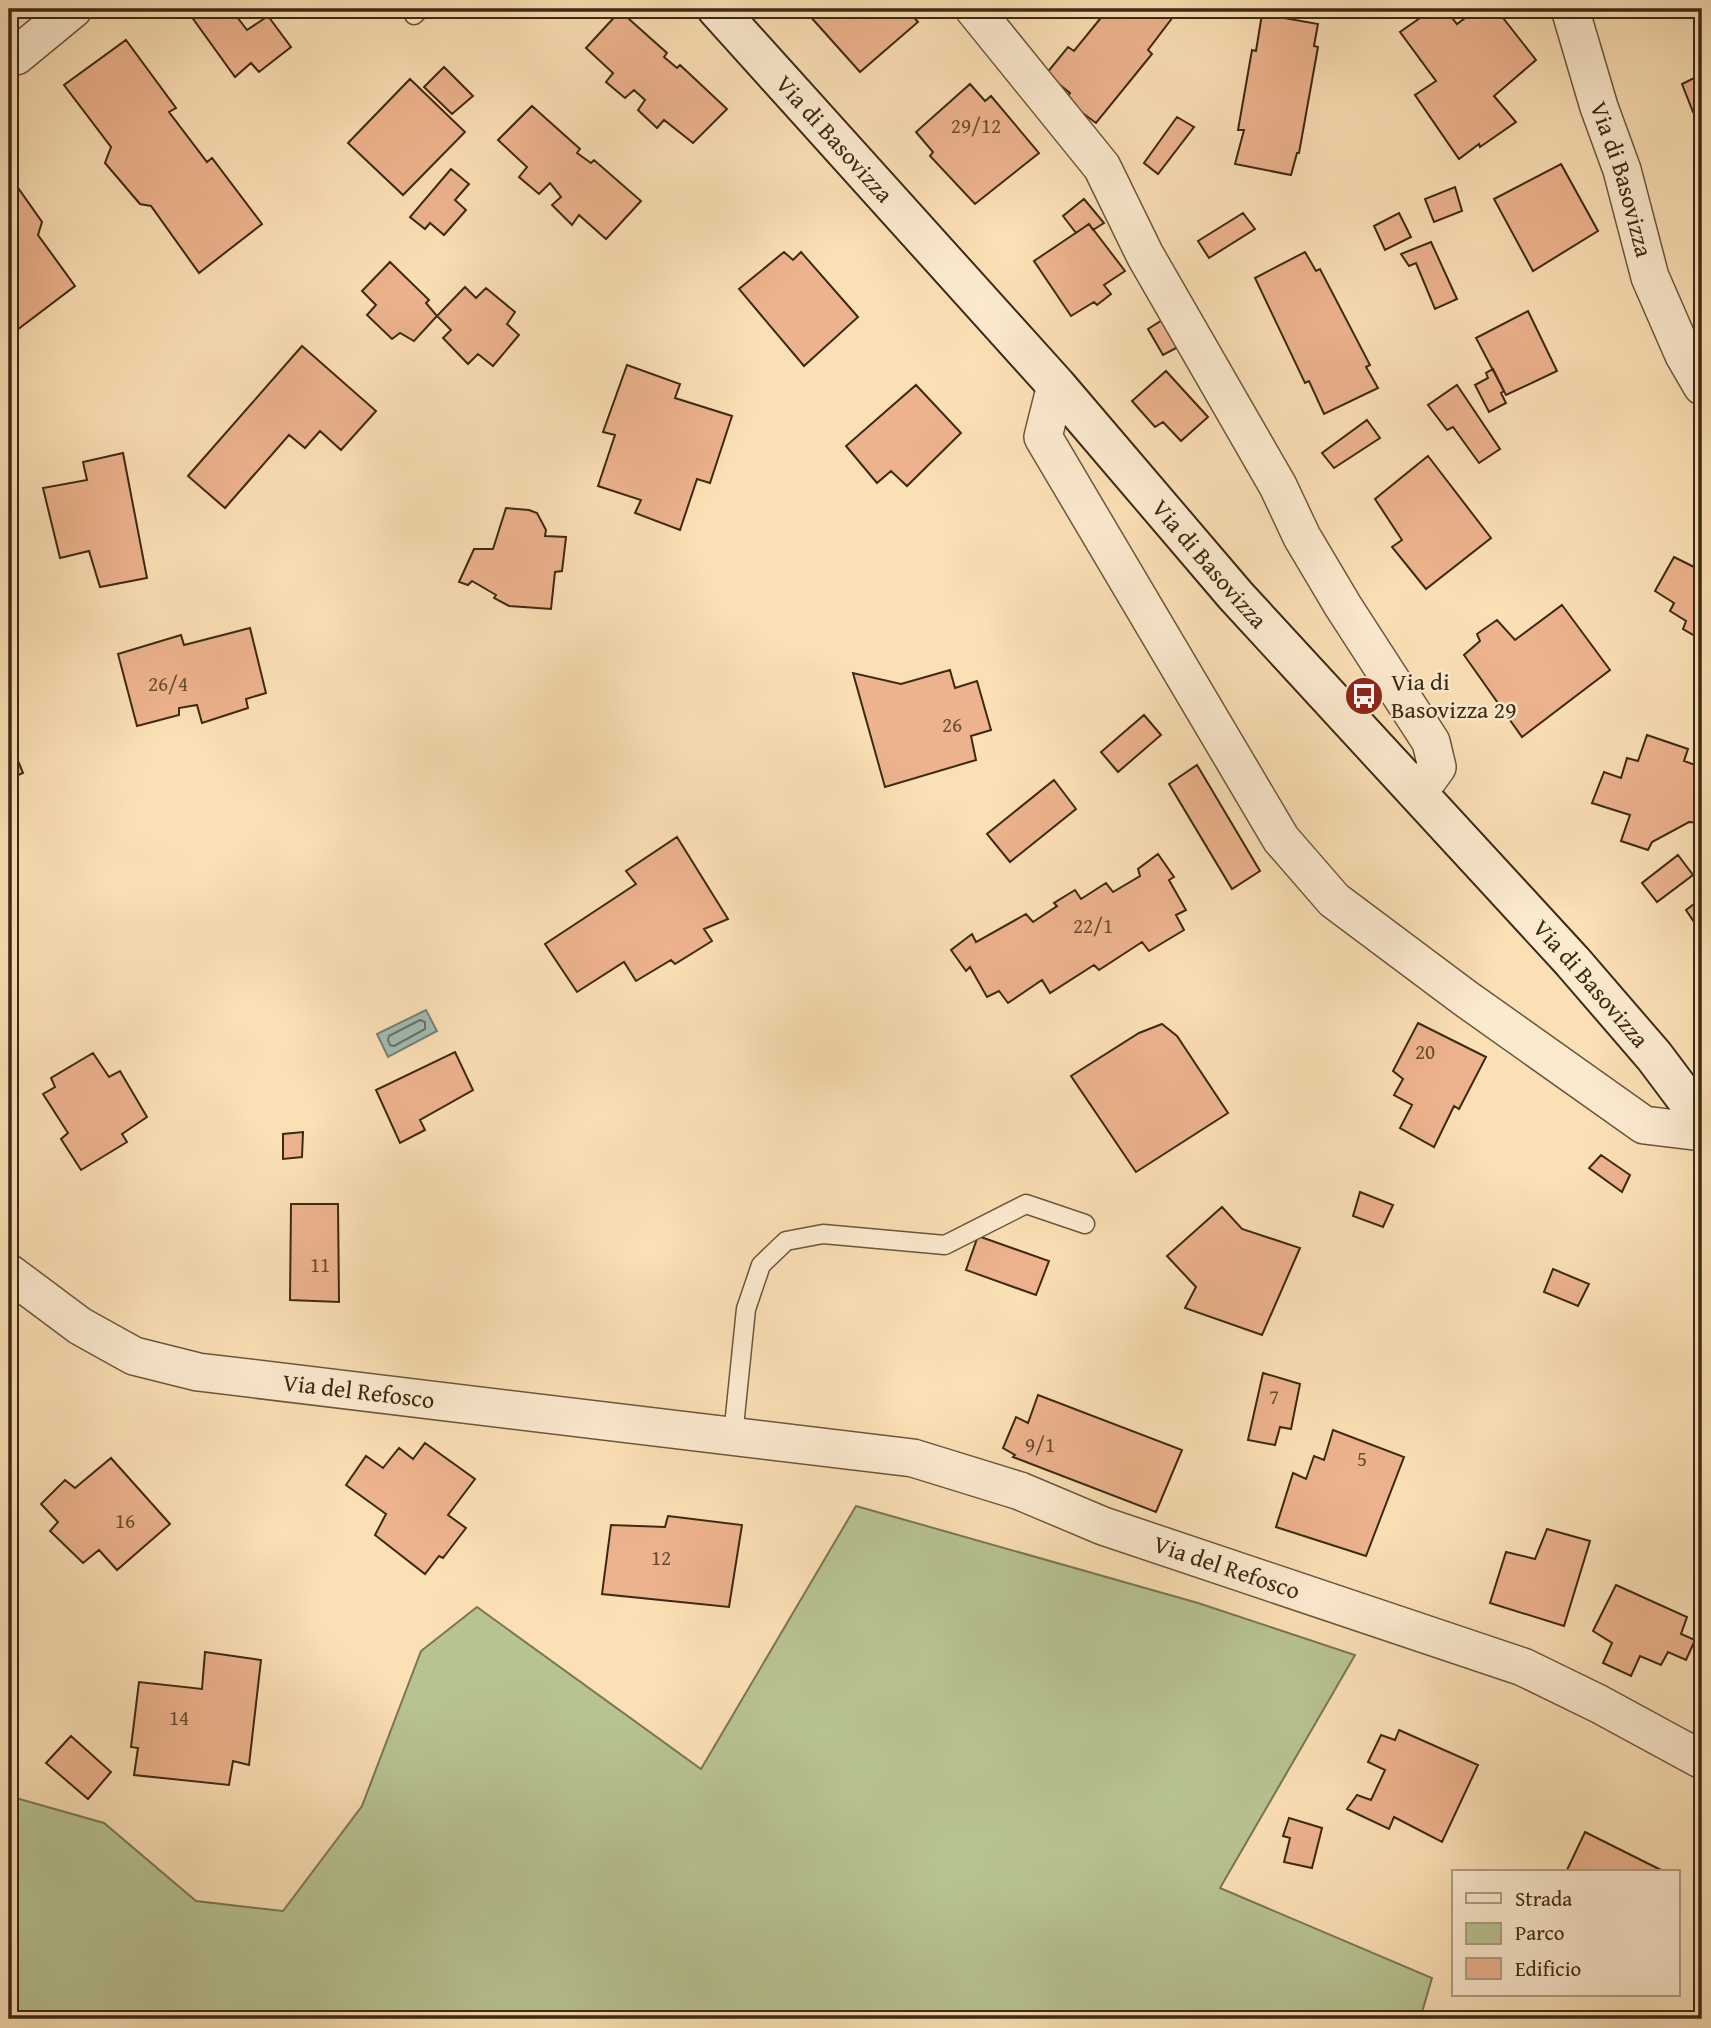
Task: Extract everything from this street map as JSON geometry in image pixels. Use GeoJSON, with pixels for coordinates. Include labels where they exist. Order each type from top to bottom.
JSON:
{"type":"FeatureCollection","features":[{"type":"Feature","properties":{"kind":"main road","name":"Via di Basovizza"},"geometry":{"type":"LineString","coordinates":[[717,9],[1056,385],[1236,596],[1572,961],[1654,1056],[1702,1120]]}},
{"type":"Feature","properties":{"kind":"street"},"geometry":{"type":"LineString","coordinates":[[9,57],[16,56],[73,9]]}},
{"type":"Feature","properties":{"kind":"street"},"geometry":{"type":"LineString","coordinates":[[974,9],[1102,167],[1145,254],[1278,486],[1301,537],[1349,617],[1431,742],[1437,767],[1418,793]]}},
{"type":"Feature","properties":{"kind":"street","name":"Via di Basovizza"},"geometry":{"type":"LineString","coordinates":[[1570,9],[1622,170],[1650,277],[1684,355],[1702,386]]}},
{"type":"Feature","properties":{"kind":"street"},"geometry":{"type":"LineString","coordinates":[[1056,385],[1044,437],[1282,839],[1334,900],[1465,998],[1644,1125],[1702,1132]]}},
{"type":"Feature","properties":{"kind":"street","name":"Via del Refosco"},"geometry":{"type":"LineString","coordinates":[[9,1273],[80,1326],[134,1356],[198,1372],[913,1458],[1020,1491],[1102,1526],[1523,1667],[1599,1704],[1702,1760]]}},
{"type":"Feature","properties":{"kind":"lane"},"geometry":{"type":"LineString","coordinates":[[733,1436],[746,1309],[761,1265],[786,1241],[823,1234],[945,1245],[1026,1205],[1085,1224]]}},
{"type":"Feature","properties":{"kind":"green space"},"geometry":{"type":"Polygon","coordinates":[[[856,1506],[1198,1603],[1355,1655],[1220,1888],[1432,1978],[1420,2019],[9,2019],[9,1796],[104,1823],[196,1901],[283,1911],[362,1806],[421,1651],[477,1607],[701,1769],[856,1506]]]}},
{"type":"Feature","properties":{"kind":"water"},"geometry":{"type":"Polygon","coordinates":[[[426,1010],[437,1031],[388,1057],[377,1034],[426,1010]]]}},
{"type":"Feature","properties":{"kind":"building"},"geometry":{"type":"Polygon","coordinates":[[[186,9],[231,9],[247,30],[268,16],[291,47],[259,72],[251,63],[235,77],[186,9]]]}},
{"type":"Feature","properties":{"kind":"building"},"geometry":{"type":"Polygon","coordinates":[[[816,9],[907,9],[918,22],[860,72],[809,15],[816,9]]]}},
{"type":"Feature","properties":{"kind":"building"},"geometry":{"type":"Polygon","coordinates":[[[1113,9],[1171,9],[1176,13],[1148,50],[1152,54],[1096,123],[1065,100],[1070,93],[1046,74],[1068,47],[1074,51],[1104,14],[1107,15],[1113,9]]]}},
{"type":"Feature","properties":{"kind":"building"},"geometry":{"type":"Polygon","coordinates":[[[1433,9],[1445,9],[1457,24],[1477,9],[1496,9],[1536,60],[1494,96],[1516,122],[1459,159],[1415,95],[1436,81],[1400,32],[1433,9]]]}},
{"type":"Feature","properties":{"kind":"building"},"geometry":{"type":"Polygon","coordinates":[[[620,11],[667,53],[664,57],[677,68],[680,65],[727,109],[693,143],[664,120],[657,128],[638,110],[645,100],[634,90],[625,98],[606,82],[613,73],[586,48],[620,11]]]}},
{"type":"Feature","properties":{"kind":"building"},"geometry":{"type":"Polygon","coordinates":[[[1262,14],[1318,24],[1314,46],[1318,47],[1299,153],[1291,175],[1235,164],[1244,130],[1238,130],[1252,50],[1256,51],[1262,14]]]}},
{"type":"Feature","properties":{"kind":"building"},"geometry":{"type":"Polygon","coordinates":[[[126,40],[176,108],[169,112],[207,162],[212,158],[262,224],[199,273],[151,206],[140,204],[105,163],[111,147],[64,85],[126,40]]]}},
{"type":"Feature","properties":{"kind":"building"},"geometry":{"type":"Polygon","coordinates":[[[444,67],[473,96],[452,114],[424,87],[444,67]]]}},
{"type":"Feature","properties":{"kind":"building"},"geometry":{"type":"Polygon","coordinates":[[[1702,74],[1702,108],[1693,112],[1682,84],[1702,74]]]}},
{"type":"Feature","properties":{"kind":"building"},"geometry":{"type":"Polygon","coordinates":[[[410,79],[465,132],[403,195],[348,143],[410,79]]]}},
{"type":"Feature","properties":{"kind":"building"},"geometry":{"type":"Polygon","coordinates":[[[970,84],[985,101],[991,96],[1039,153],[975,204],[930,156],[933,152],[916,132],[970,84]]]}},
{"type":"Feature","properties":{"kind":"building"},"geometry":{"type":"Polygon","coordinates":[[[532,106],[580,149],[577,153],[591,163],[594,160],[641,201],[606,239],[579,215],[572,225],[552,205],[561,197],[550,183],[539,194],[519,177],[527,167],[498,140],[532,106]]]}},
{"type":"Feature","properties":{"kind":"building"},"geometry":{"type":"Polygon","coordinates":[[[1177,117],[1194,127],[1158,174],[1144,163],[1177,117]]]}},
{"type":"Feature","properties":{"kind":"building"},"geometry":{"type":"Polygon","coordinates":[[[1561,164],[1598,231],[1533,271],[1494,199],[1561,164]]]}},
{"type":"Feature","properties":{"kind":"building"},"geometry":{"type":"Polygon","coordinates":[[[451,169],[469,184],[455,200],[466,210],[444,235],[430,223],[425,229],[410,217],[451,169]]]}},
{"type":"Feature","properties":{"kind":"building"},"geometry":{"type":"Polygon","coordinates":[[[9,175],[42,222],[38,235],[75,286],[13,333],[9,327],[9,175]]]}},
{"type":"Feature","properties":{"kind":"building"},"geometry":{"type":"Polygon","coordinates":[[[1455,187],[1462,211],[1434,222],[1425,199],[1455,187]]]}},
{"type":"Feature","properties":{"kind":"building"},"geometry":{"type":"Polygon","coordinates":[[[1084,199],[1104,223],[1093,230],[1089,224],[1076,233],[1063,216],[1084,199]]]}},
{"type":"Feature","properties":{"kind":"building"},"geometry":{"type":"Polygon","coordinates":[[[1243,213],[1255,229],[1209,258],[1198,241],[1243,213]]]}},
{"type":"Feature","properties":{"kind":"building"},"geometry":{"type":"Polygon","coordinates":[[[1399,213],[1411,237],[1385,250],[1374,226],[1399,213]]]}},
{"type":"Feature","properties":{"kind":"building"},"geometry":{"type":"Polygon","coordinates":[[[1089,224],[1125,271],[1104,285],[1111,294],[1097,305],[1094,302],[1071,316],[1034,261],[1089,224]]]}},
{"type":"Feature","properties":{"kind":"building"},"geometry":{"type":"Polygon","coordinates":[[[1431,242],[1457,299],[1435,309],[1416,263],[1409,266],[1401,254],[1431,242]]]}},
{"type":"Feature","properties":{"kind":"building"},"geometry":{"type":"Polygon","coordinates":[[[784,252],[793,260],[801,252],[858,317],[804,366],[739,289],[784,252]]]}},
{"type":"Feature","properties":{"kind":"building"},"geometry":{"type":"Polygon","coordinates":[[[1305,252],[1316,271],[1320,269],[1370,365],[1366,367],[1378,388],[1324,414],[1309,381],[1305,383],[1255,278],[1305,252]]]}},
{"type":"Feature","properties":{"kind":"building"},"geometry":{"type":"Polygon","coordinates":[[[390,262],[429,300],[426,303],[437,316],[414,341],[400,333],[392,339],[367,315],[376,305],[362,291],[390,262]]]}},
{"type":"Feature","properties":{"kind":"building"},"geometry":{"type":"Polygon","coordinates":[[[465,287],[476,298],[486,288],[515,312],[507,324],[519,335],[493,366],[478,354],[468,364],[443,338],[451,330],[437,316],[465,287]]]}},
{"type":"Feature","properties":{"kind":"building"},"geometry":{"type":"Polygon","coordinates":[[[1528,311],[1557,371],[1506,395],[1476,338],[1528,311]]]}},
{"type":"Feature","properties":{"kind":"building"},"geometry":{"type":"Polygon","coordinates":[[[1164,319],[1180,346],[1163,355],[1148,329],[1164,319]]]}},
{"type":"Feature","properties":{"kind":"building"},"geometry":{"type":"Polygon","coordinates":[[[302,346],[376,411],[341,450],[320,431],[305,448],[289,435],[225,508],[188,476],[302,346]]]}},
{"type":"Feature","properties":{"kind":"building"},"geometry":{"type":"Polygon","coordinates":[[[627,365],[680,384],[675,398],[732,416],[710,483],[697,479],[680,530],[635,513],[641,500],[598,486],[615,435],[603,432],[627,365]]]}},
{"type":"Feature","properties":{"kind":"building"},"geometry":{"type":"Polygon","coordinates":[[[1493,369],[1504,391],[1501,393],[1506,403],[1489,412],[1475,385],[1488,378],[1486,373],[1493,369]]]}},
{"type":"Feature","properties":{"kind":"building"},"geometry":{"type":"Polygon","coordinates":[[[1166,371],[1208,417],[1181,441],[1163,422],[1155,427],[1132,401],[1166,371]]]}},
{"type":"Feature","properties":{"kind":"building"},"geometry":{"type":"Polygon","coordinates":[[[916,385],[961,433],[907,486],[891,471],[877,483],[846,446],[916,385]]]}},
{"type":"Feature","properties":{"kind":"building"},"geometry":{"type":"Polygon","coordinates":[[[1457,385],[1500,449],[1479,463],[1453,427],[1447,430],[1428,405],[1457,385]]]}},
{"type":"Feature","properties":{"kind":"building"},"geometry":{"type":"Polygon","coordinates":[[[1367,420],[1380,438],[1334,468],[1322,453],[1367,420]]]}},
{"type":"Feature","properties":{"kind":"building"},"geometry":{"type":"Polygon","coordinates":[[[123,453],[147,578],[100,587],[89,551],[60,558],[43,488],[87,480],[83,462],[123,453]]]}},
{"type":"Feature","properties":{"kind":"building"},"geometry":{"type":"Polygon","coordinates":[[[1428,456],[1491,538],[1426,589],[1392,547],[1402,540],[1375,499],[1428,456]]]}},
{"type":"Feature","properties":{"kind":"building"},"geometry":{"type":"Polygon","coordinates":[[[506,508],[537,513],[546,530],[545,536],[566,537],[562,571],[555,572],[551,609],[509,606],[472,581],[468,585],[459,582],[474,549],[493,549],[506,508]]]}},
{"type":"Feature","properties":{"kind":"building"},"geometry":{"type":"Polygon","coordinates":[[[1674,557],[1694,567],[1696,562],[1702,565],[1702,640],[1683,629],[1686,621],[1670,611],[1674,603],[1655,591],[1674,557]]]}},
{"type":"Feature","properties":{"kind":"building"},"geometry":{"type":"Polygon","coordinates":[[[1562,605],[1610,670],[1522,737],[1464,655],[1480,641],[1477,634],[1497,620],[1515,640],[1562,605]]]}},
{"type":"Feature","properties":{"kind":"building"},"geometry":{"type":"Polygon","coordinates":[[[250,628],[266,693],[246,699],[248,708],[202,723],[197,705],[179,708],[179,715],[137,726],[118,654],[181,635],[184,645],[250,628]]]}},
{"type":"Feature","properties":{"kind":"building"},"geometry":{"type":"Polygon","coordinates":[[[950,670],[955,688],[977,681],[991,730],[971,736],[976,760],[885,787],[853,673],[901,684],[950,670]]]}},
{"type":"Feature","properties":{"kind":"building"},"geometry":{"type":"Polygon","coordinates":[[[1144,715],[1161,735],[1118,772],[1101,752],[1144,715]]]}},
{"type":"Feature","properties":{"kind":"building"},"geometry":{"type":"Polygon","coordinates":[[[1647,735],[1688,749],[1684,761],[1698,766],[1702,756],[1702,823],[1689,822],[1652,842],[1648,850],[1621,841],[1630,815],[1592,803],[1604,772],[1621,778],[1627,758],[1638,761],[1647,735]]]}},
{"type":"Feature","properties":{"kind":"building"},"geometry":{"type":"Polygon","coordinates":[[[9,739],[23,773],[9,779],[9,739]]]}},
{"type":"Feature","properties":{"kind":"building"},"geometry":{"type":"Polygon","coordinates":[[[1197,765],[1260,871],[1232,889],[1169,784],[1197,765]]]}},
{"type":"Feature","properties":{"kind":"building"},"geometry":{"type":"Polygon","coordinates":[[[1054,780],[1076,809],[1010,862],[987,834],[1054,780]]]}},
{"type":"Feature","properties":{"kind":"building"},"geometry":{"type":"Polygon","coordinates":[[[677,837],[728,919],[704,929],[712,941],[675,964],[671,960],[636,981],[624,962],[577,992],[545,944],[636,884],[626,871],[677,837]]]}},
{"type":"Feature","properties":{"kind":"building"},"geometry":{"type":"Polygon","coordinates":[[[1158,854],[1174,877],[1169,880],[1186,910],[1176,915],[1184,930],[1149,951],[1142,942],[1099,970],[1094,965],[1050,993],[1042,980],[1008,1003],[999,991],[987,997],[970,967],[966,971],[951,950],[972,934],[976,942],[1026,914],[1033,922],[1057,906],[1054,903],[1075,890],[1081,899],[1106,883],[1113,892],[1140,876],[1138,869],[1158,854]]]}},
{"type":"Feature","properties":{"kind":"building"},"geometry":{"type":"Polygon","coordinates":[[[1678,855],[1693,875],[1657,902],[1642,883],[1678,855]]]}},
{"type":"Feature","properties":{"kind":"building"},"geometry":{"type":"Polygon","coordinates":[[[1702,898],[1702,934],[1686,910],[1702,898]]]}},
{"type":"Feature","properties":{"kind":"building"},"geometry":{"type":"Polygon","coordinates":[[[1418,1023],[1486,1057],[1459,1109],[1454,1106],[1434,1147],[1400,1128],[1412,1105],[1394,1095],[1403,1079],[1393,1071],[1418,1023]]]}},
{"type":"Feature","properties":{"kind":"building"},"geometry":{"type":"Polygon","coordinates":[[[1162,1024],[1177,1036],[1228,1113],[1136,1172],[1071,1076],[1139,1033],[1162,1024]]]}},
{"type":"Feature","properties":{"kind":"building"},"geometry":{"type":"Polygon","coordinates":[[[455,1052],[473,1090],[420,1120],[425,1130],[400,1143],[376,1090],[455,1052]]]}},
{"type":"Feature","properties":{"kind":"building"},"geometry":{"type":"Polygon","coordinates":[[[93,1053],[109,1077],[120,1071],[147,1117],[122,1134],[127,1142],[81,1170],[61,1139],[68,1133],[43,1094],[55,1087],[51,1078],[93,1053]]]}},
{"type":"Feature","properties":{"kind":"building"},"geometry":{"type":"Polygon","coordinates":[[[303,1132],[302,1157],[283,1159],[283,1134],[303,1132]]]}},
{"type":"Feature","properties":{"kind":"building"},"geometry":{"type":"Polygon","coordinates":[[[1601,1155],[1630,1175],[1622,1192],[1589,1168],[1601,1155]]]}},
{"type":"Feature","properties":{"kind":"building"},"geometry":{"type":"Polygon","coordinates":[[[1360,1192],[1393,1205],[1383,1227],[1353,1216],[1360,1192]]]}},
{"type":"Feature","properties":{"kind":"building"},"geometry":{"type":"Polygon","coordinates":[[[291,1204],[338,1204],[339,1302],[290,1300],[291,1204]]]}},
{"type":"Feature","properties":{"kind":"building"},"geometry":{"type":"Polygon","coordinates":[[[1222,1207],[1242,1229],[1300,1248],[1262,1335],[1185,1308],[1196,1287],[1167,1256],[1222,1207]]]}},
{"type":"Feature","properties":{"kind":"building"},"geometry":{"type":"Polygon","coordinates":[[[978,1236],[1049,1261],[1036,1295],[966,1270],[978,1236]]]}},
{"type":"Feature","properties":{"kind":"building"},"geometry":{"type":"Polygon","coordinates":[[[1553,1269],[1589,1284],[1578,1306],[1544,1292],[1553,1269]]]}},
{"type":"Feature","properties":{"kind":"building"},"geometry":{"type":"Polygon","coordinates":[[[1263,1373],[1300,1384],[1291,1429],[1280,1427],[1275,1445],[1248,1440],[1263,1373]]]}},
{"type":"Feature","properties":{"kind":"building"},"geometry":{"type":"Polygon","coordinates":[[[1038,1395],[1182,1450],[1156,1512],[1013,1457],[1015,1455],[1003,1448],[1016,1417],[1028,1423],[1038,1395]]]}},
{"type":"Feature","properties":{"kind":"building"},"geometry":{"type":"Polygon","coordinates":[[[1333,1430],[1404,1457],[1366,1556],[1276,1527],[1293,1473],[1306,1479],[1314,1456],[1324,1460],[1333,1430]]]}},
{"type":"Feature","properties":{"kind":"building"},"geometry":{"type":"Polygon","coordinates":[[[425,1443],[475,1479],[448,1515],[466,1528],[443,1558],[439,1556],[425,1574],[375,1535],[386,1514],[346,1485],[366,1456],[383,1468],[399,1448],[413,1459],[425,1443]]]}},
{"type":"Feature","properties":{"kind":"building"},"geometry":{"type":"Polygon","coordinates":[[[111,1458],[170,1524],[117,1570],[99,1550],[83,1563],[50,1531],[58,1522],[41,1504],[65,1480],[75,1488],[111,1458]]]}},
{"type":"Feature","properties":{"kind":"building"},"geometry":{"type":"Polygon","coordinates":[[[668,1516],[742,1525],[729,1607],[602,1594],[611,1525],[665,1527],[668,1516]]]}},
{"type":"Feature","properties":{"kind":"building"},"geometry":{"type":"Polygon","coordinates":[[[1547,1529],[1590,1541],[1564,1626],[1490,1603],[1506,1552],[1535,1559],[1547,1529]]]}},
{"type":"Feature","properties":{"kind":"building"},"geometry":{"type":"Polygon","coordinates":[[[1616,1585],[1687,1617],[1681,1634],[1695,1640],[1686,1660],[1668,1652],[1661,1665],[1640,1656],[1631,1676],[1603,1663],[1612,1643],[1593,1631],[1616,1585]]]}},
{"type":"Feature","properties":{"kind":"building"},"geometry":{"type":"Polygon","coordinates":[[[205,1652],[261,1660],[249,1765],[233,1761],[229,1785],[134,1775],[138,1748],[131,1747],[139,1682],[202,1689],[205,1652]]]}},
{"type":"Feature","properties":{"kind":"building"},"geometry":{"type":"Polygon","coordinates":[[[1399,1730],[1478,1765],[1442,1842],[1394,1817],[1389,1829],[1347,1809],[1357,1795],[1371,1800],[1385,1770],[1368,1762],[1381,1735],[1395,1740],[1399,1730]]]}},
{"type":"Feature","properties":{"kind":"building"},"geometry":{"type":"Polygon","coordinates":[[[71,1736],[111,1772],[88,1799],[46,1763],[71,1736]]]}},
{"type":"Feature","properties":{"kind":"building"},"geometry":{"type":"Polygon","coordinates":[[[1289,1818],[1322,1828],[1312,1868],[1284,1862],[1290,1838],[1283,1836],[1289,1818]]]}},
{"type":"Feature","properties":{"kind":"building"},"geometry":{"type":"Polygon","coordinates":[[[1585,1832],[1661,1870],[1567,1870],[1585,1832]]]}},
{"type":"Feature","properties":{"kind":"place","name":"Via di Basovizza 29"},"geometry":{"type":"Point","coordinates":[1364,696]}}]}
